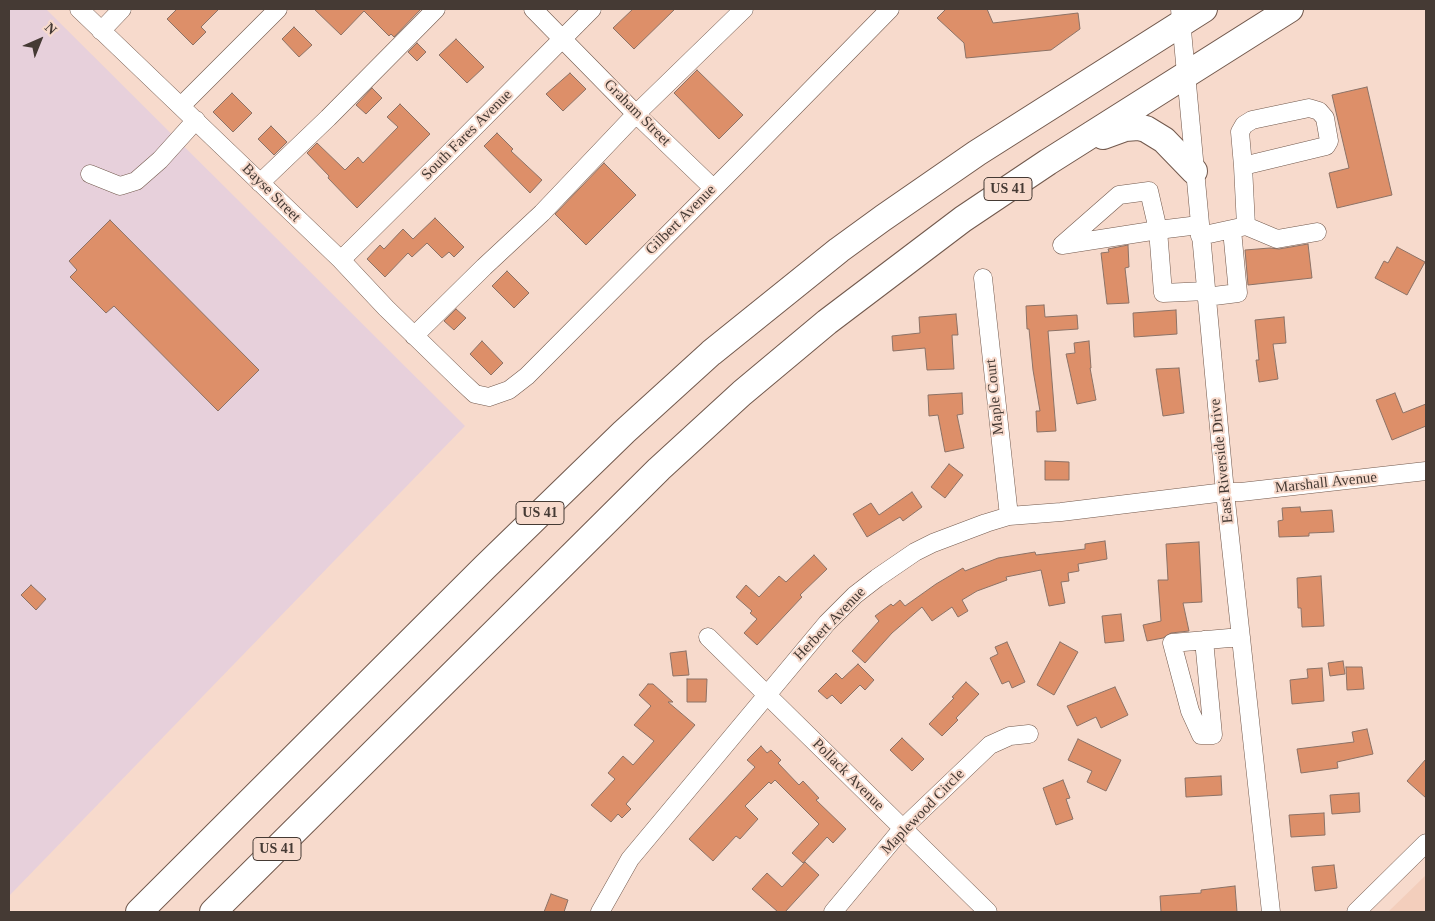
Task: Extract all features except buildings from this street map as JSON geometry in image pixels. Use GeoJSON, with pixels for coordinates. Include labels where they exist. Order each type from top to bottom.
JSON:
{"type":"FeatureCollection","features":[{"type":"Feature","properties":{"kind":"highway","name":"US 41"},"geometry":{"type":"LineString","coordinates":[[139,912],[492,560],[624,432],[711,353],[832,256],[884,218],[1180,16],[1204,9]]}},
{"type":"Feature","properties":{"kind":"highway","name":"US 41"},"geometry":{"type":"LineString","coordinates":[[213,912],[659,469],[735,400],[827,322],[963,219],[1048,162],[1290,9]]}},
{"type":"Feature","properties":{"kind":"highway"},"geometry":{"type":"LineString","coordinates":[[1048,162],[1110,132],[1138,127],[1146,129],[1164,140],[1194,171]]}},
{"type":"Feature","properties":{"kind":"highway"},"geometry":{"type":"LineString","coordinates":[[226,912],[341,785]]}},
{"type":"Feature","properties":{"kind":"street","name":"Bayse Street"},"geometry":{"type":"LineString","coordinates":[[79,9],[340,260],[460,380]]}},
{"type":"Feature","properties":{"kind":"street"},"geometry":{"type":"LineString","coordinates":[[101,31],[122,9]]}},
{"type":"Feature","properties":{"kind":"street"},"geometry":{"type":"LineString","coordinates":[[181,106],[278,9]]}},
{"type":"Feature","properties":{"kind":"street"},"geometry":{"type":"LineString","coordinates":[[260,183],[328,118],[436,9]]}},
{"type":"Feature","properties":{"kind":"street","name":"Graham Street"},"geometry":{"type":"LineString","coordinates":[[533,9],[636,114],[713,188]]}},
{"type":"Feature","properties":{"kind":"street","name":"South Fares Avenue"},"geometry":{"type":"LineString","coordinates":[[340,260],[592,9]]}},
{"type":"Feature","properties":{"kind":"street"},"geometry":{"type":"LineString","coordinates":[[414,336],[542,213],[636,114],[744,9]]}},
{"type":"Feature","properties":{"kind":"street","name":"Gilbert Avenue"},"geometry":{"type":"LineString","coordinates":[[460,380],[475,394],[489,397],[509,390],[545,358],[738,164],[886,10]]}},
{"type":"Feature","properties":{"kind":"street","name":"East Riverside Drive"},"geometry":{"type":"LineString","coordinates":[[1180,16],[1225,492],[1271,912]]}},
{"type":"Feature","properties":{"kind":"street"},"geometry":{"type":"LineString","coordinates":[[1243,166],[1326,146],[1329,141],[1325,118],[1319,111],[1309,108],[1252,120],[1244,124],[1240,132],[1243,166],[1239,228],[1238,293],[1163,293],[1158,230],[1149,191],[1119,195],[1062,245],[1158,230],[1200,231],[1239,228],[1277,238],[1317,232]]}},
{"type":"Feature","properties":{"kind":"street"},"geometry":{"type":"LineString","coordinates":[[90,174],[120,186],[136,182],[160,160],[196,120]]}},
{"type":"Feature","properties":{"kind":"street","name":"Maple Court"},"geometry":{"type":"LineString","coordinates":[[983,278],[1009,516]]}},
{"type":"Feature","properties":{"kind":"street","name":"Marshall Avenue"},"geometry":{"type":"LineString","coordinates":[[1225,492],[1251,491],[1426,471]]}},
{"type":"Feature","properties":{"kind":"street","name":"Herbert Avenue"},"geometry":{"type":"LineString","coordinates":[[600,912],[630,859],[766,695],[827,624],[855,595],[902,560],[933,543],[1009,516],[1061,512],[1225,492]]}},
{"type":"Feature","properties":{"kind":"street","name":"Pollack Avenue"},"geometry":{"type":"LineString","coordinates":[[708,637],[988,912]]}},
{"type":"Feature","properties":{"kind":"street"},"geometry":{"type":"LineString","coordinates":[[1204,640],[1213,735],[1201,735],[1190,711],[1172,643],[1204,640],[1241,637]]}},
{"type":"Feature","properties":{"kind":"street","name":"Maplewood Circle"},"geometry":{"type":"LineString","coordinates":[[833,912],[902,829],[990,746],[1010,736],[1029,734]]}},
{"type":"Feature","properties":{"kind":"street"},"geometry":{"type":"LineString","coordinates":[[1356,912],[1426,843]]}},
{"type":"Feature","properties":{"kind":"shaded area"},"geometry":{"type":"Polygon","coordinates":[[[9,9],[46,9],[465,426],[9,896],[9,9]]]}},
{"type":"Feature","properties":{"kind":"shaded area"},"geometry":{"type":"Polygon","coordinates":[[[1426,875],[1426,912],[1388,912],[1426,875]]]}}]}
